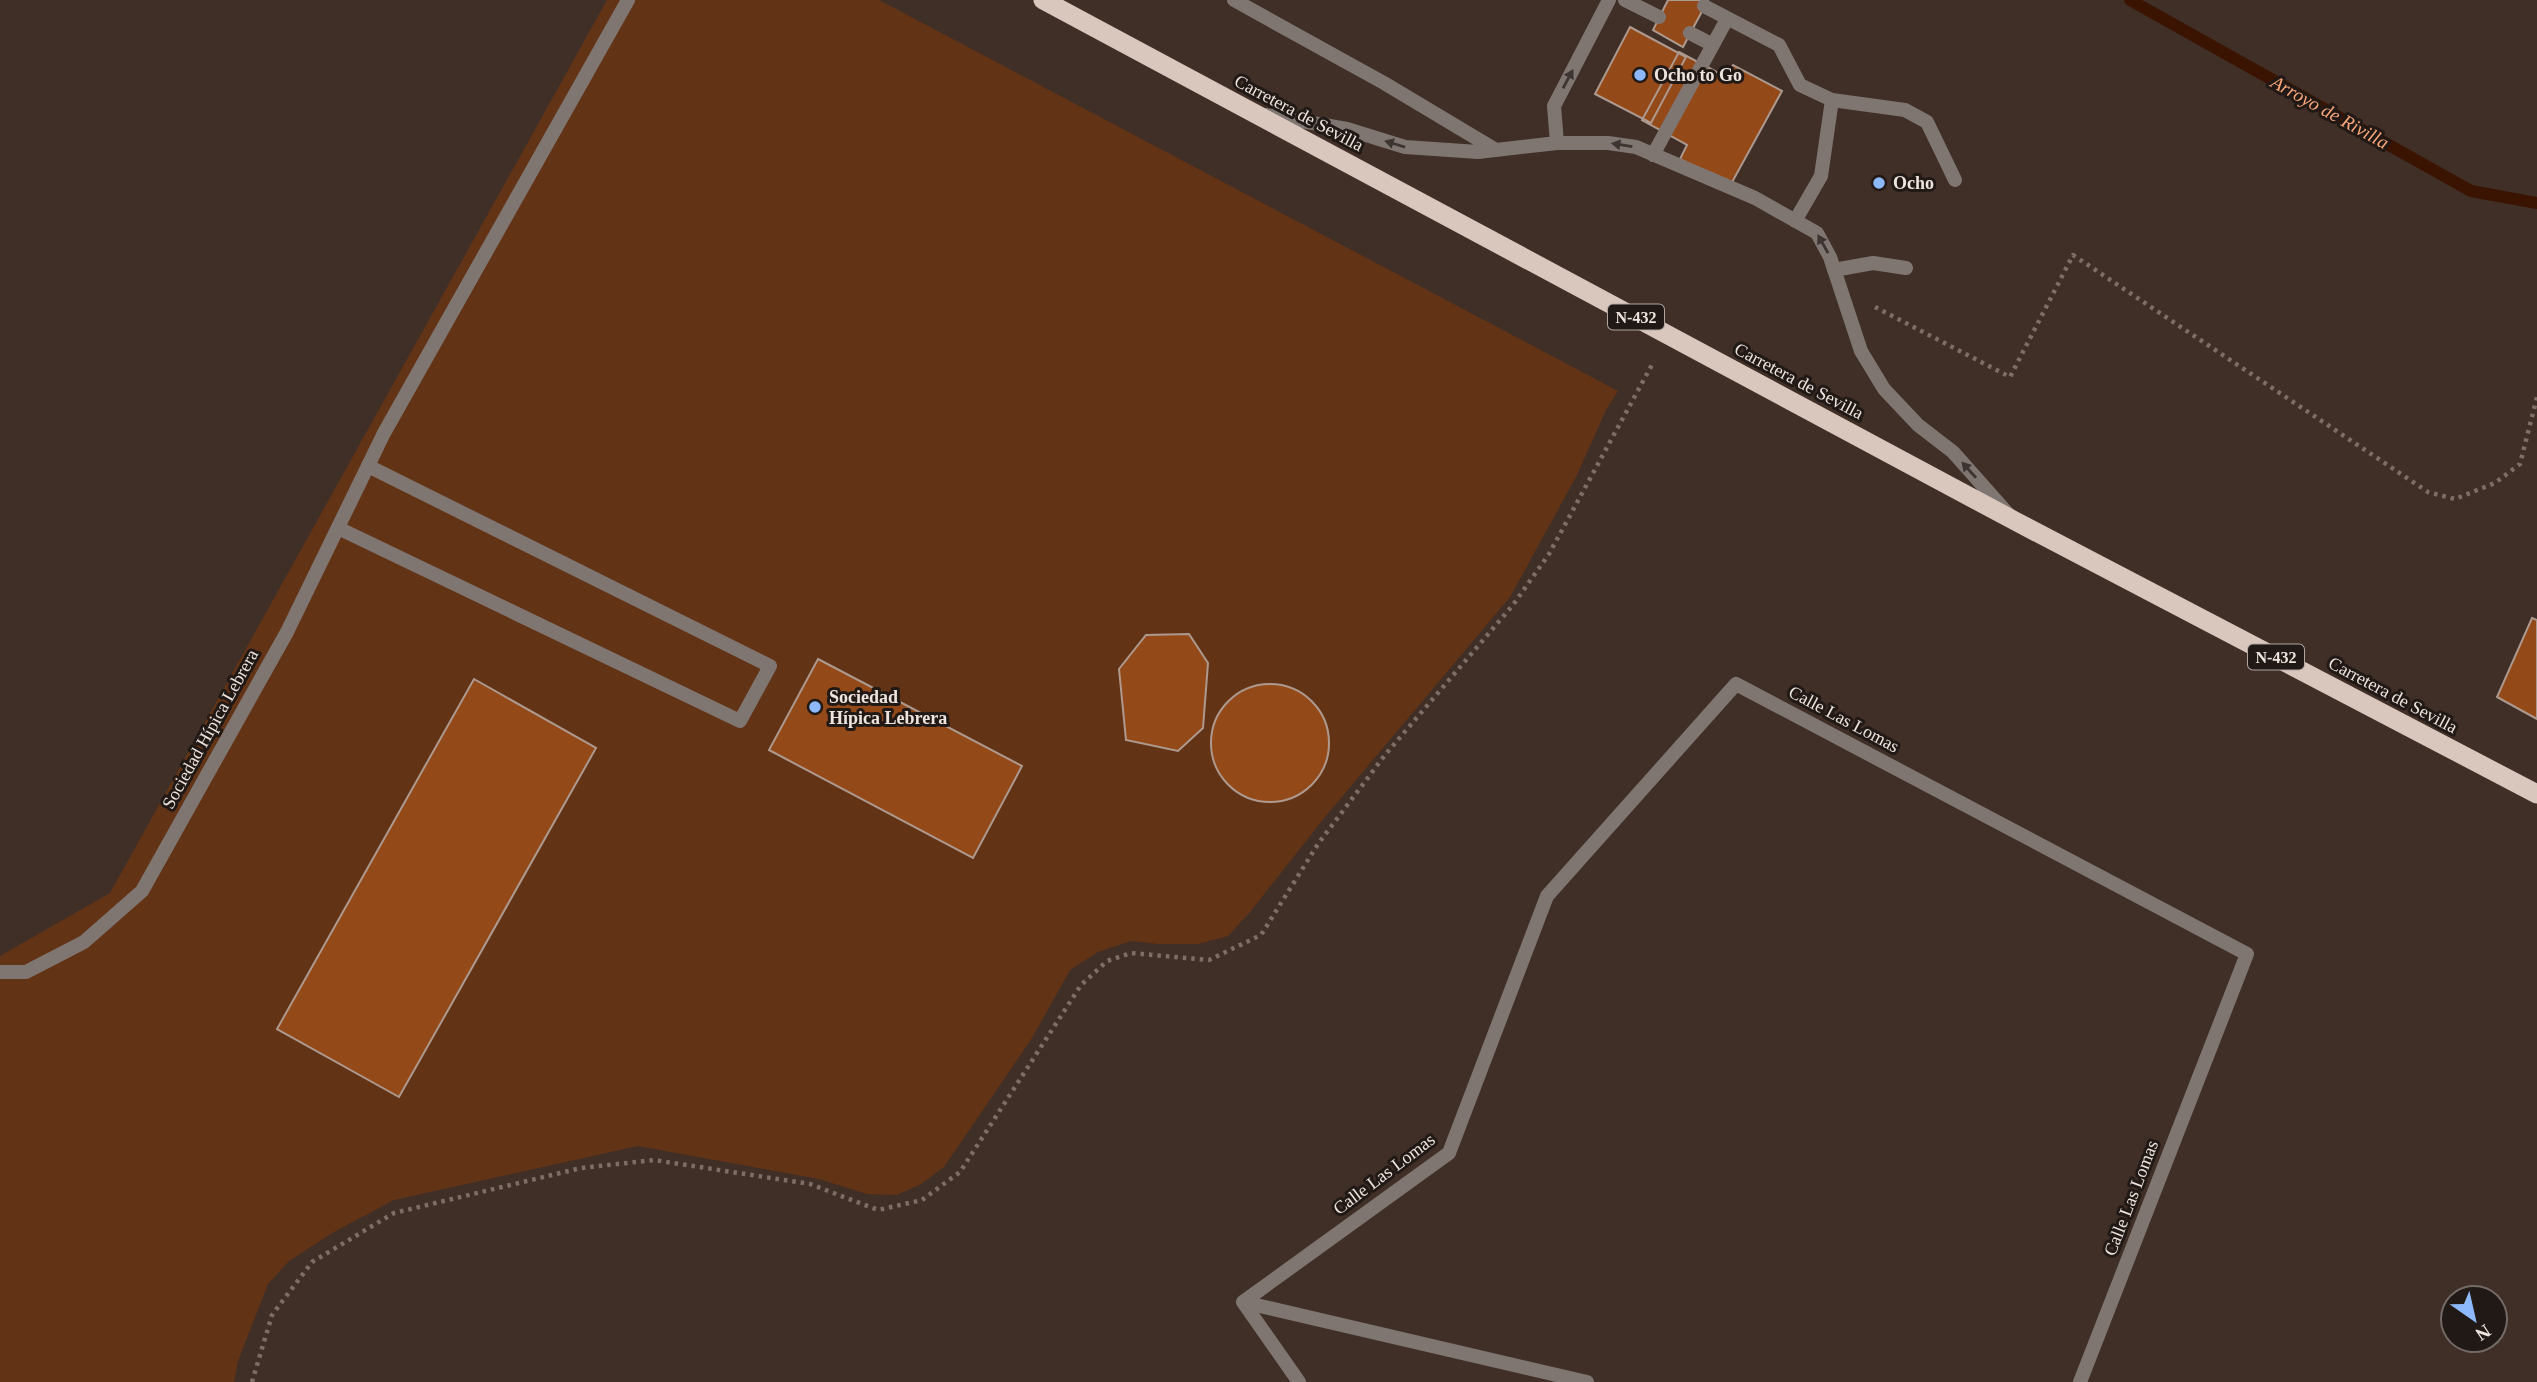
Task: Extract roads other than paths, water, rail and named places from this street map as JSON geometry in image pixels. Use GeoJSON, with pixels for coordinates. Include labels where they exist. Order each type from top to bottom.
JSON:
{"type":"FeatureCollection","features":[{"type":"Feature","properties":{"kind":"highway","name":"Carretera de Sevilla"},"geometry":{"type":"LineString","coordinates":[[1043,0],[2015,521],[2537,794]]}},
{"type":"Feature","properties":{"kind":"street","name":"Sociedad Hípica Lebrera"},"geometry":{"type":"LineString","coordinates":[[0,972],[26,972],[84,942],[142,891],[287,632],[384,433],[628,0]]}},
{"type":"Feature","properties":{"kind":"street"},"geometry":{"type":"LineString","coordinates":[[1234,0],[1384,83],[1496,150]]}},
{"type":"Feature","properties":{"kind":"street"},"geometry":{"type":"LineString","coordinates":[[1558,144],[1554,106],[1609,0]]}},
{"type":"Feature","properties":{"kind":"street"},"geometry":{"type":"LineString","coordinates":[[1625,0],[1659,17]]}},
{"type":"Feature","properties":{"kind":"street"},"geometry":{"type":"LineString","coordinates":[[1704,6],[1779,45],[1800,85],[1832,100],[1905,110],[1927,122],[1955,180]]}},
{"type":"Feature","properties":{"kind":"street"},"geometry":{"type":"LineString","coordinates":[[1653,155],[1727,19]]}},
{"type":"Feature","properties":{"kind":"street"},"geometry":{"type":"LineString","coordinates":[[1690,33],[1713,45]]}},
{"type":"Feature","properties":{"kind":"street"},"geometry":{"type":"LineString","coordinates":[[1795,221],[1821,176],[1832,100]]}},
{"type":"Feature","properties":{"kind":"street"},"geometry":{"type":"LineString","coordinates":[[1257,114],[1347,128],[1405,148],[1478,152],[1608,142],[1636,147],[1755,198],[1817,233],[1834,270],[1861,351],[1884,389],[1918,425],[1953,452],[2015,521]]}},
{"type":"Feature","properties":{"kind":"street"},"geometry":{"type":"LineString","coordinates":[[1834,270],[1873,263],[1906,268]]}},
{"type":"Feature","properties":{"kind":"street"},"geometry":{"type":"LineString","coordinates":[[338,528],[740,721],[770,666],[368,466]]}},
{"type":"Feature","properties":{"kind":"street","name":"Calle Las Lomas"},"geometry":{"type":"LineString","coordinates":[[1243,1302],[1449,1153],[1547,896],[1737,684],[2246,954],[2080,1382]]}},
{"type":"Feature","properties":{"kind":"street"},"geometry":{"type":"LineString","coordinates":[[1243,1302],[1299,1382]]}},
{"type":"Feature","properties":{"kind":"street"},"geometry":{"type":"LineString","coordinates":[[1243,1302],[1587,1382]]}},
{"type":"Feature","properties":{"kind":"waterway","name":"Arroyo de Rivilla"},"geometry":{"type":"LineString","coordinates":[[2130,0],[2471,191],[2537,203]]}},
{"type":"Feature","properties":{"kind":"place","name":"Ocho to Go"},"geometry":{"type":"Point","coordinates":[1640,75]}},
{"type":"Feature","properties":{"kind":"place","name":"Ocho"},"geometry":{"type":"Point","coordinates":[1879,183]}},
{"type":"Feature","properties":{"kind":"place","name":"Sociedad Hípica Lebrera"},"geometry":{"type":"Point","coordinates":[815,707]}}]}
